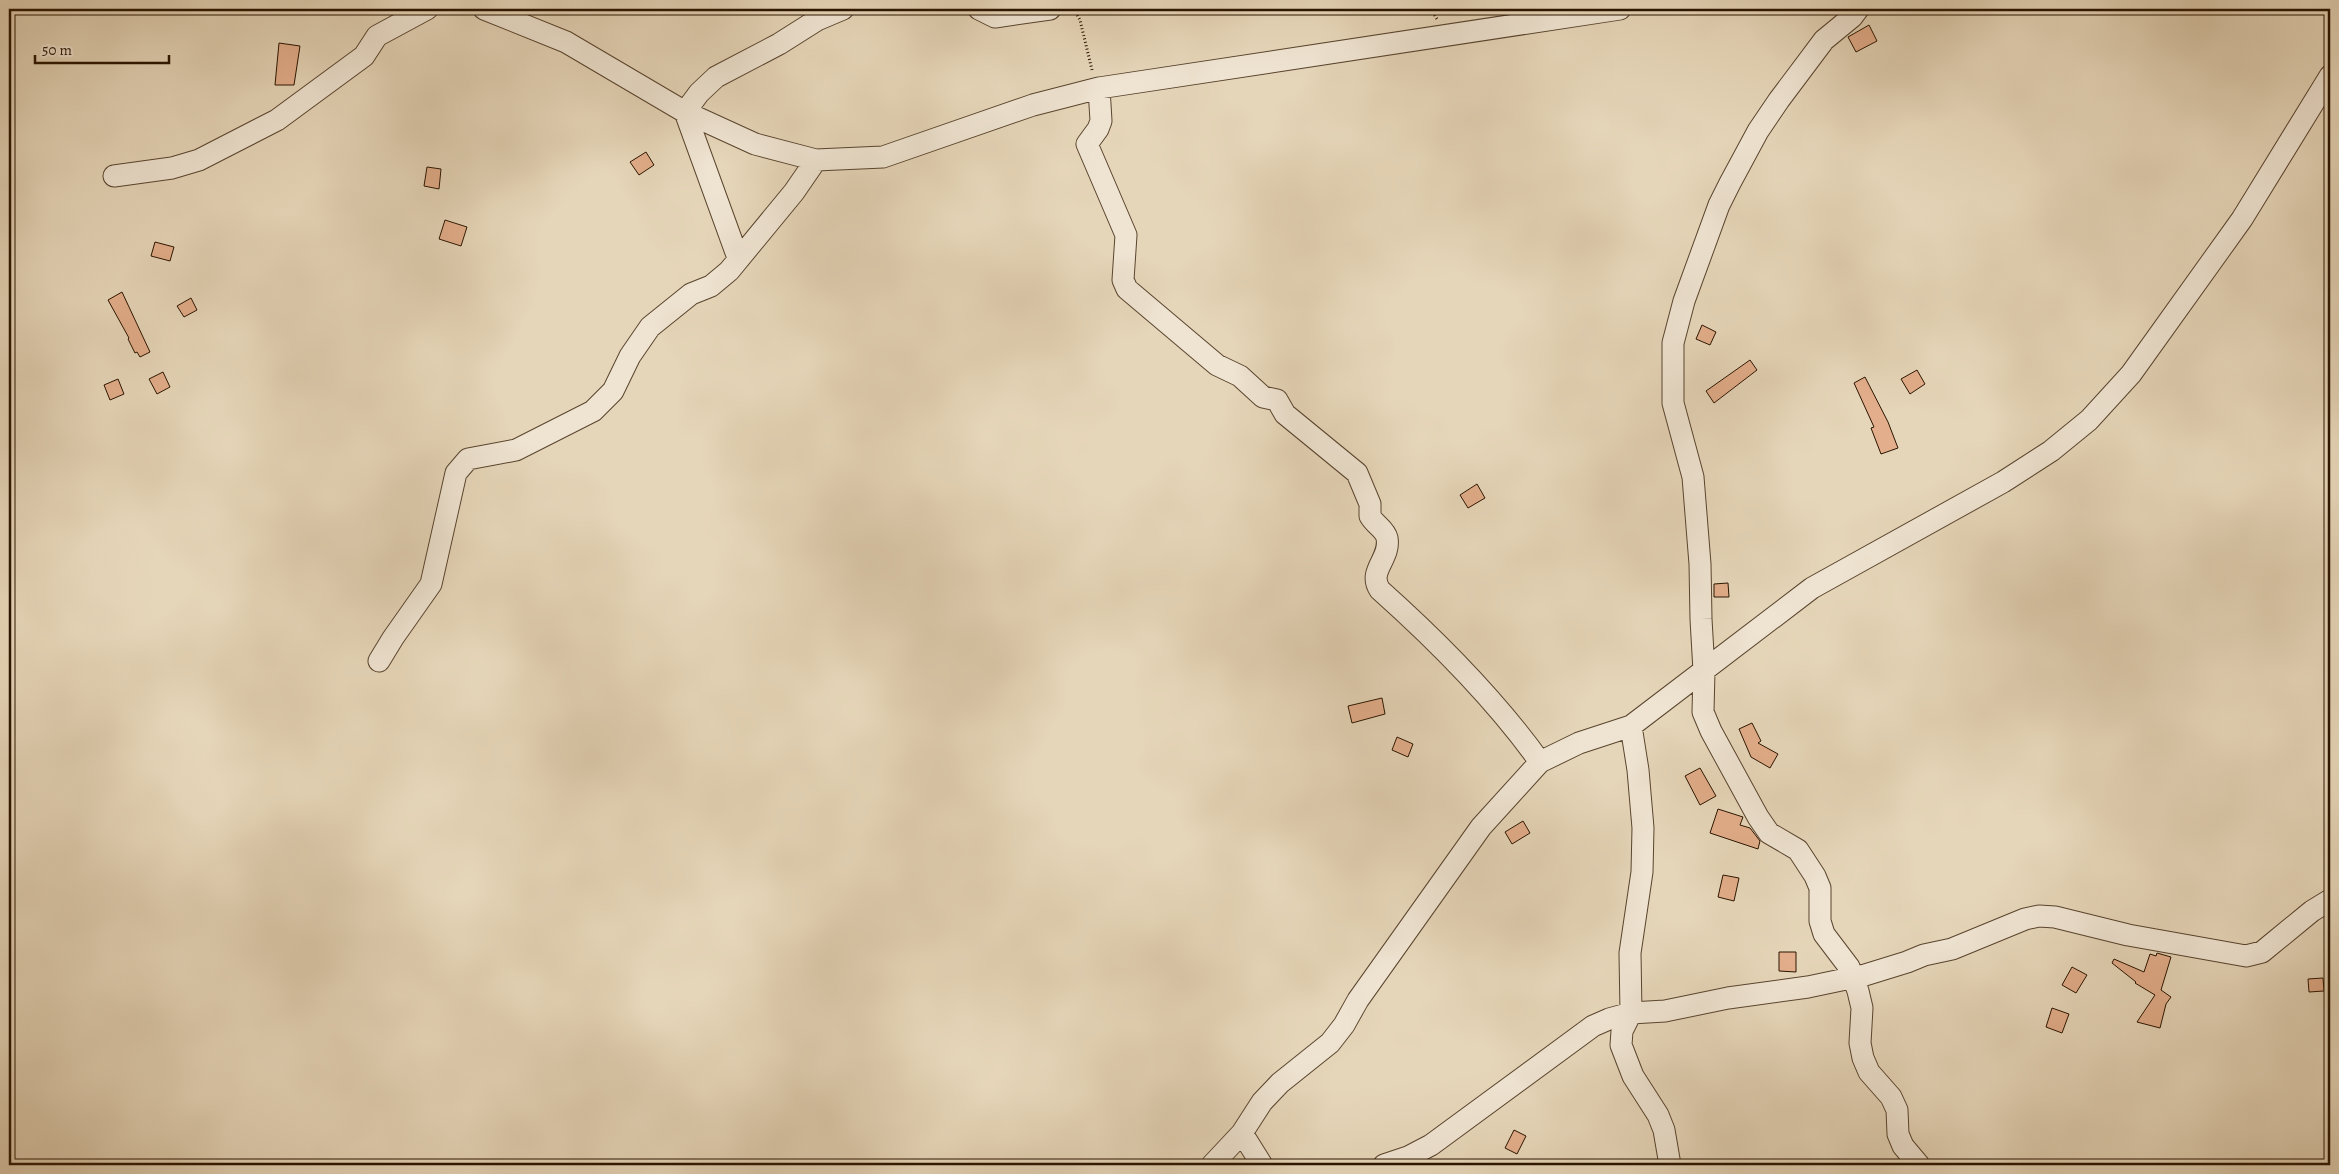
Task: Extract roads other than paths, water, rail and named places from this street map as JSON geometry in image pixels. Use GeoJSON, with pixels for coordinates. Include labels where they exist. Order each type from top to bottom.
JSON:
{"type":"FeatureCollection","features":[{"type":"Feature","properties":{"kind":"street"},"geometry":{"type":"LineString","coordinates":[[114,176],[172,168],[199,160],[276,120],[364,56],[377,36],[427,9]]}},
{"type":"Feature","properties":{"kind":"street"},"geometry":{"type":"LineString","coordinates":[[484,9],[566,42],[685,112],[756,144],[816,160],[883,157],[1033,105],[1099,88],[1620,9]]}},
{"type":"Feature","properties":{"kind":"street"},"geometry":{"type":"LineString","coordinates":[[685,112],[699,93],[716,76],[779,44],[817,20],[843,9]]}},
{"type":"Feature","properties":{"kind":"street"},"geometry":{"type":"LineString","coordinates":[[978,9],[995,17],[1050,9]]}},
{"type":"Feature","properties":{"kind":"street"},"geometry":{"type":"LineString","coordinates":[[1858,9],[1852,17],[1824,40],[1779,100],[1758,131],[1719,205],[1684,302],[1673,343],[1673,403],[1693,477],[1700,564],[1700,618],[1704,671],[1702,700],[1710,731],[1769,833],[1798,850],[1815,876],[1820,888],[1820,921],[1824,934],[1849,967],[1862,1008],[1860,1043],[1863,1058],[1869,1072],[1891,1097],[1897,1110],[1898,1134],[1903,1146],[1919,1165]]}},
{"type":"Feature","properties":{"kind":"street"},"geometry":{"type":"LineString","coordinates":[[1212,1165],[1242,1133],[1262,1102],[1280,1083],[1330,1043],[1344,1025],[1358,1000],[1481,827],[1540,762],[1579,743],[1631,726],[1812,588],[2003,482],[2051,451],[2089,420],[2131,374],[2242,219],[2330,76]]}},
{"type":"Feature","properties":{"kind":"street"},"geometry":{"type":"LineString","coordinates":[[1099,88],[1101,121],[1098,129],[1086,144],[1126,236],[1123,280],[1127,289],[1217,365],[1240,376],[1263,397],[1277,400],[1285,414],[1357,473],[1370,504],[1370,516],[1385,533],[1387,539],[1388,546],[1383,562],[1375,575],[1375,582],[1380,590],[1439,643],[1447,655],[1507,717],[1540,762]]}},
{"type":"Feature","properties":{"kind":"street"},"geometry":{"type":"LineString","coordinates":[[685,112],[738,258]]}},
{"type":"Feature","properties":{"kind":"street"},"geometry":{"type":"LineString","coordinates":[[379,661],[392,638],[431,584],[456,472],[468,459],[516,450],[593,411],[613,391],[630,356],[650,327],[691,294],[716,282],[729,271],[794,192],[816,160]]}},
{"type":"Feature","properties":{"kind":"street"},"geometry":{"type":"LineString","coordinates":[[1631,726],[1638,770],[1643,828],[1642,872],[1630,953],[1631,1013],[1622,1031],[1621,1045],[1633,1076],[1658,1114],[1664,1130],[1670,1165]]}},
{"type":"Feature","properties":{"kind":"street"},"geometry":{"type":"LineString","coordinates":[[1384,1165],[1408,1158],[1431,1145],[1594,1026],[1609,1019],[1631,1013],[1665,1010],[1853,977],[1907,962],[1924,955],[1952,949],[2025,919],[2039,916],[2055,917],[2128,935],[2177,944],[2246,956],[2255,955],[2262,952],[2312,911],[2330,900]]}},
{"type":"Feature","properties":{"kind":"street"},"geometry":{"type":"LineString","coordinates":[[1242,1133],[1262,1165]]}}]}
